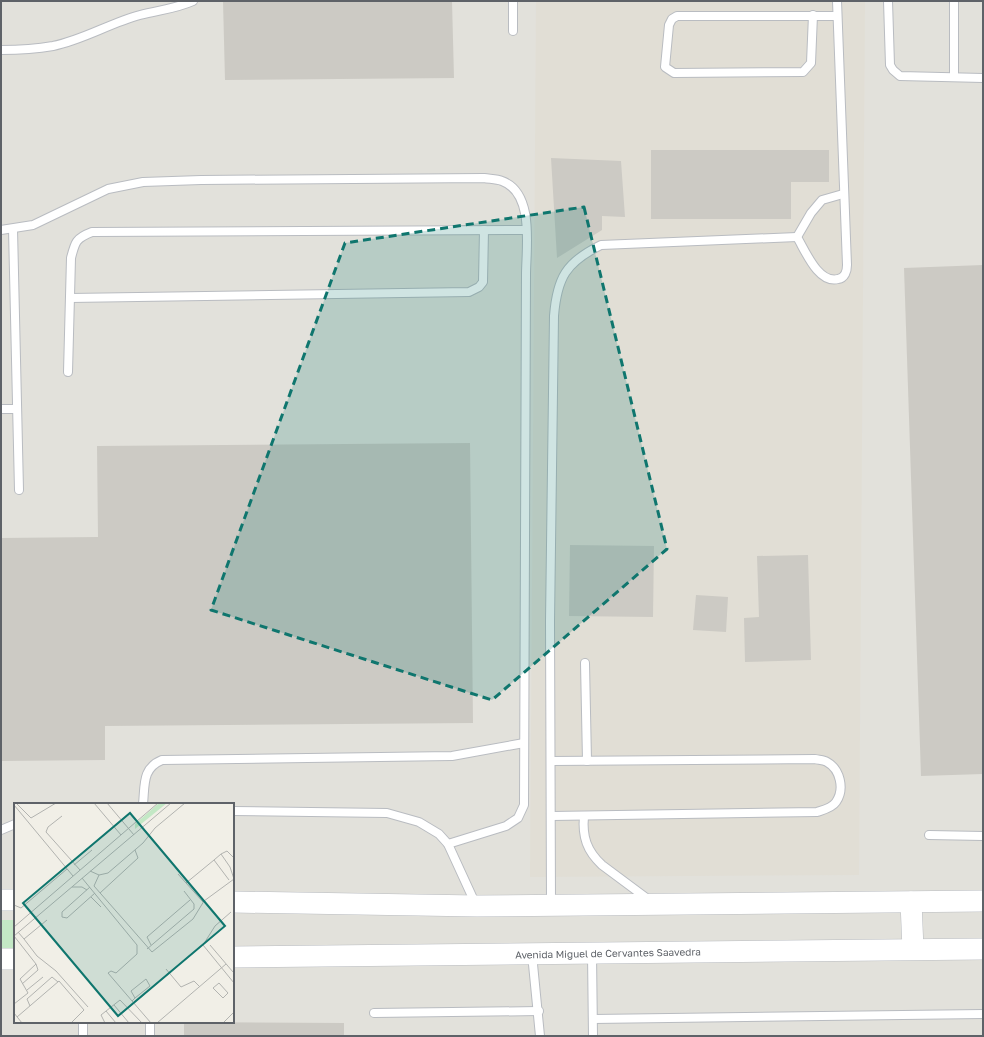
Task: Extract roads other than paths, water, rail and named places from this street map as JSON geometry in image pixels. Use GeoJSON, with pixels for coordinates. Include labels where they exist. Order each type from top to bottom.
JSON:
{"type":"FeatureCollection","features":[{"type":"Feature","properties":{"kind":"street"},"geometry":{"type":"LineString","coordinates":[[1,900],[14,900]]}},
{"type":"Feature","properties":{"kind":"street"},"geometry":{"type":"LineString","coordinates":[[234,902],[477,906],[983,902]]}},
{"type":"Feature","properties":{"kind":"street"},"geometry":{"type":"LineString","coordinates":[[911,902],[913,949]]}},
{"type":"Feature","properties":{"kind":"street","name":"Avenida Miguel de Cervantes Saavedra"},"geometry":{"type":"LineString","coordinates":[[234,957],[983,949]]}},
{"type":"Feature","properties":{"kind":"street"},"geometry":{"type":"LineString","coordinates":[[1,959],[14,959]]}},
{"type":"Feature","properties":{"kind":"lane"},"geometry":{"type":"LineString","coordinates":[[1,50],[28,50],[53,46],[140,15],[178,8],[193,1]]}},
{"type":"Feature","properties":{"kind":"lane"},"geometry":{"type":"LineString","coordinates":[[513,1],[513,31]]}},
{"type":"Feature","properties":{"kind":"lane"},"geometry":{"type":"LineString","coordinates":[[796,236],[818,273],[832,280],[839,279],[844,275],[847,265],[843,194],[837,1]]}},
{"type":"Feature","properties":{"kind":"lane"},"geometry":{"type":"LineString","coordinates":[[888,1],[890,65],[900,76],[983,78]]}},
{"type":"Feature","properties":{"kind":"lane"},"geometry":{"type":"LineString","coordinates":[[954,1],[954,77]]}},
{"type":"Feature","properties":{"kind":"lane"},"geometry":{"type":"LineString","coordinates":[[813,15],[811,63],[803,72],[674,73],[666,67],[668,24],[677,16],[813,15],[837,16]]}},
{"type":"Feature","properties":{"kind":"lane"},"geometry":{"type":"LineString","coordinates":[[1,230],[33,225],[108,189],[143,182],[201,180],[484,178],[503,181],[512,187],[521,198],[526,215],[524,805],[518,818],[506,826],[448,844]]}},
{"type":"Feature","properties":{"kind":"lane"},"geometry":{"type":"LineString","coordinates":[[796,236],[811,213],[822,200],[843,194]]}},
{"type":"Feature","properties":{"kind":"lane"},"geometry":{"type":"LineString","coordinates":[[12,229],[19,490]]}},
{"type":"Feature","properties":{"kind":"lane"},"geometry":{"type":"LineString","coordinates":[[70,298],[469,292],[479,288],[483,282],[484,230]]}},
{"type":"Feature","properties":{"kind":"lane"},"geometry":{"type":"LineString","coordinates":[[68,372],[71,258],[75,242],[82,235],[92,232],[526,230]]}},
{"type":"Feature","properties":{"kind":"lane"},"geometry":{"type":"LineString","coordinates":[[551,905],[552,816],[550,622],[554,316],[556,294],[563,276],[571,265],[583,254],[601,245],[796,236]]}},
{"type":"Feature","properties":{"kind":"lane"},"geometry":{"type":"LineString","coordinates":[[1,409],[17,409]]}},
{"type":"Feature","properties":{"kind":"lane"},"geometry":{"type":"LineString","coordinates":[[585,663],[587,761]]}},
{"type":"Feature","properties":{"kind":"lane"},"geometry":{"type":"LineString","coordinates":[[143,803],[145,779],[148,770],[154,763],[162,760],[452,756],[524,743]]}},
{"type":"Feature","properties":{"kind":"lane"},"geometry":{"type":"LineString","coordinates":[[551,760],[815,759],[826,761],[832,766],[838,772],[840,782],[836,802],[830,807],[817,812],[552,816]]}},
{"type":"Feature","properties":{"kind":"lane"},"geometry":{"type":"LineString","coordinates":[[234,811],[387,813],[420,822],[439,834],[448,844],[477,906]]}},
{"type":"Feature","properties":{"kind":"lane"},"geometry":{"type":"LineString","coordinates":[[584,816],[584,838],[595,859],[655,904]]}},
{"type":"Feature","properties":{"kind":"lane"},"geometry":{"type":"LineString","coordinates":[[1,830],[14,824]]}},
{"type":"Feature","properties":{"kind":"lane"},"geometry":{"type":"LineString","coordinates":[[929,836],[983,836]]}},
{"type":"Feature","properties":{"kind":"lane"},"geometry":{"type":"LineString","coordinates":[[592,953],[593,1036]]}},
{"type":"Feature","properties":{"kind":"lane"},"geometry":{"type":"LineString","coordinates":[[531,954],[540,1036]]}},
{"type":"Feature","properties":{"kind":"lane"},"geometry":{"type":"LineString","coordinates":[[374,1013],[538,1011]]}},
{"type":"Feature","properties":{"kind":"lane"},"geometry":{"type":"LineString","coordinates":[[593,1019],[983,1014]]}},
{"type":"Feature","properties":{"kind":"lane"},"geometry":{"type":"LineString","coordinates":[[83,1023],[83,1036]]}},
{"type":"Feature","properties":{"kind":"lane"},"geometry":{"type":"LineString","coordinates":[[150,1023],[150,1036]]}}]}
